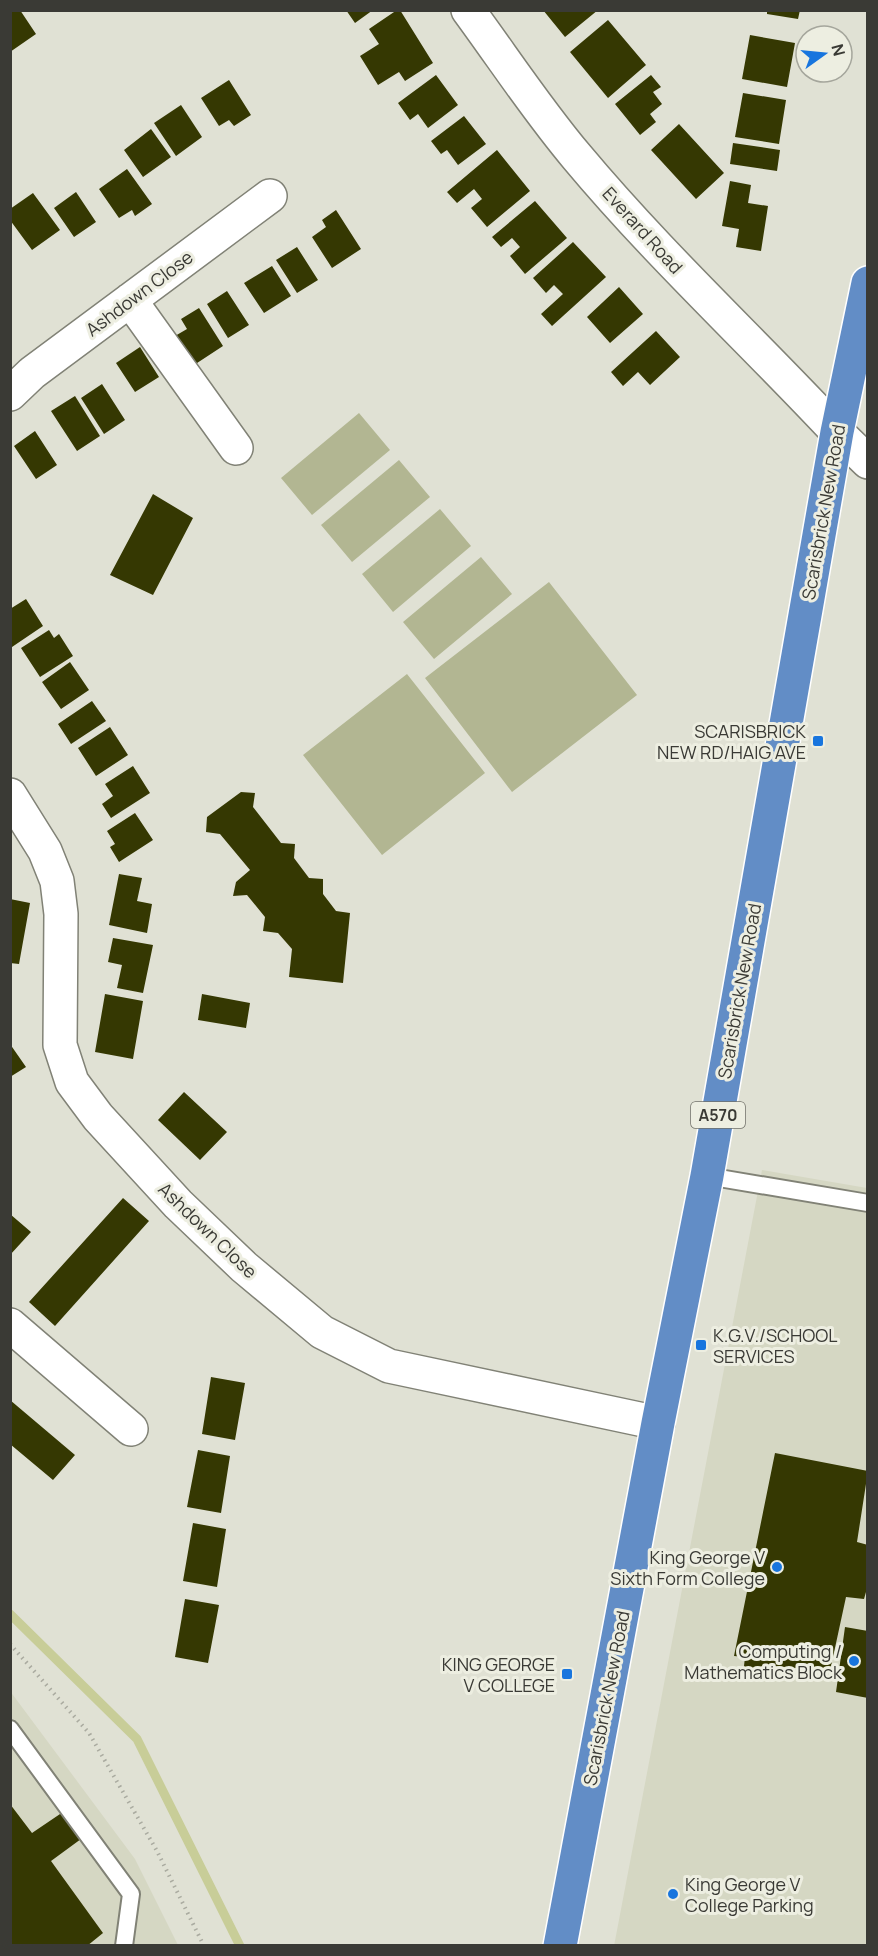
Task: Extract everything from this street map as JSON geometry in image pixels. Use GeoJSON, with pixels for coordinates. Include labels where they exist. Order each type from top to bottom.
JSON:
{"type":"FeatureCollection","features":[{"type":"Feature","properties":{"kind":"highway","name":"Scarisbrick New Road"},"geometry":{"type":"LineString","coordinates":[[560,1946],[658,1423],[707,1176],[837,432],[867,283]]}},
{"type":"Feature","properties":{"kind":"street","name":"Everard Road"},"geometry":{"type":"LineString","coordinates":[[468,10],[576,156],[700,293],[782,373],[867,462]]}},
{"type":"Feature","properties":{"kind":"street","name":"Ashdown Close"},"geometry":{"type":"LineString","coordinates":[[10,394],[32,373],[270,196]]}},
{"type":"Feature","properties":{"kind":"street"},"geometry":{"type":"LineString","coordinates":[[130,300],[236,448]]}},
{"type":"Feature","properties":{"kind":"street","name":"Ashdown Close"},"geometry":{"type":"LineString","coordinates":[[10,795],[45,851],[57,881],[61,914],[60,1045],[72,1082],[98,1117],[178,1204],[244,1267],[322,1332],[388,1366],[658,1423]]}},
{"type":"Feature","properties":{"kind":"street"},"geometry":{"type":"LineString","coordinates":[[10,1325],[132,1429]]}},
{"type":"Feature","properties":{"kind":"lane"},"geometry":{"type":"LineString","coordinates":[[707,1176],[867,1203]]}},
{"type":"Feature","properties":{"kind":"lane"},"geometry":{"type":"LineString","coordinates":[[10,1729],[131,1894],[124,1946]]}},
{"type":"Feature","properties":{"kind":"path"},"geometry":{"type":"LineString","coordinates":[[10,1644],[89,1732],[156,1851],[204,1946]]}},
{"type":"Feature","properties":{"kind":"shaded area","name":"King George V Sixth Form College"},"geometry":{"type":"Polygon","coordinates":[[[762,1170],[867,1188],[867,1945],[614,1946],[762,1170]]]}},
{"type":"Feature","properties":{"kind":"shaded area"},"geometry":{"type":"Polygon","coordinates":[[[10,1691],[135,1859],[178,1945],[11,1945],[10,1691]]]}},
{"type":"Feature","properties":{"kind":"green space"},"geometry":{"type":"Polygon","coordinates":[[[359,413],[390,450],[312,515],[281,478],[359,413]]]}},
{"type":"Feature","properties":{"kind":"green space"},"geometry":{"type":"Polygon","coordinates":[[[399,460],[430,497],[352,562],[321,525],[399,460]]]}},
{"type":"Feature","properties":{"kind":"green space"},"geometry":{"type":"Polygon","coordinates":[[[440,509],[471,546],[393,612],[362,574],[440,509]]]}},
{"type":"Feature","properties":{"kind":"green space"},"geometry":{"type":"Polygon","coordinates":[[[481,557],[512,594],[434,659],[403,622],[481,557]]]}},
{"type":"Feature","properties":{"kind":"green space"},"geometry":{"type":"Polygon","coordinates":[[[549,582],[637,695],[512,792],[425,678],[549,582]]]}},
{"type":"Feature","properties":{"kind":"green space"},"geometry":{"type":"Polygon","coordinates":[[[407,674],[485,773],[382,855],[303,755],[407,674]]]}},
{"type":"Feature","properties":{"kind":"building"},"geometry":{"type":"Polygon","coordinates":[[[20,10],[36,34],[10,52],[10,13],[20,10]]]}},
{"type":"Feature","properties":{"kind":"building"},"geometry":{"type":"Polygon","coordinates":[[[346,10],[373,10],[355,23],[346,10]]]}},
{"type":"Feature","properties":{"kind":"building"},"geometry":{"type":"Polygon","coordinates":[[[400,10],[433,63],[405,81],[399,72],[378,85],[360,56],[379,44],[369,29],[400,10]]]}},
{"type":"Feature","properties":{"kind":"building"},"geometry":{"type":"Polygon","coordinates":[[[543,10],[598,10],[565,37],[543,10]]]}},
{"type":"Feature","properties":{"kind":"building"},"geometry":{"type":"Polygon","coordinates":[[[767,10],[800,10],[798,19],[767,14],[767,10]]]}},
{"type":"Feature","properties":{"kind":"building"},"geometry":{"type":"Polygon","coordinates":[[[608,20],[646,65],[608,98],[570,52],[608,20]]]}},
{"type":"Feature","properties":{"kind":"building"},"geometry":{"type":"Polygon","coordinates":[[[750,35],[794,43],[787,87],[742,79],[750,35]]]}},
{"type":"Feature","properties":{"kind":"building"},"geometry":{"type":"Polygon","coordinates":[[[436,75],[458,105],[428,128],[418,114],[410,120],[398,103],[436,75]]]}},
{"type":"Feature","properties":{"kind":"building"},"geometry":{"type":"Polygon","coordinates":[[[651,75],[661,87],[653,92],[662,104],[650,114],[656,122],[640,135],[615,104],[651,75]]]}},
{"type":"Feature","properties":{"kind":"building"},"geometry":{"type":"Polygon","coordinates":[[[229,80],[251,115],[234,126],[229,120],[219,126],[201,98],[229,80]]]}},
{"type":"Feature","properties":{"kind":"building"},"geometry":{"type":"Polygon","coordinates":[[[743,93],[786,100],[779,144],[735,137],[743,93]]]}},
{"type":"Feature","properties":{"kind":"building"},"geometry":{"type":"Polygon","coordinates":[[[181,105],[202,137],[176,156],[154,123],[181,105]]]}},
{"type":"Feature","properties":{"kind":"building"},"geometry":{"type":"Polygon","coordinates":[[[464,116],[486,144],[458,165],[447,150],[441,154],[431,141],[464,116]]]}},
{"type":"Feature","properties":{"kind":"building"},"geometry":{"type":"Polygon","coordinates":[[[679,124],[724,173],[696,199],[651,150],[679,124]]]}},
{"type":"Feature","properties":{"kind":"building"},"geometry":{"type":"Polygon","coordinates":[[[151,129],[171,157],[143,177],[124,150],[151,129]]]}},
{"type":"Feature","properties":{"kind":"building"},"geometry":{"type":"Polygon","coordinates":[[[733,143],[780,150],[777,171],[730,164],[733,143]]]}},
{"type":"Feature","properties":{"kind":"building"},"geometry":{"type":"Polygon","coordinates":[[[497,150],[530,191],[487,227],[471,208],[482,199],[474,189],[457,203],[447,192],[497,150]]]}},
{"type":"Feature","properties":{"kind":"building"},"geometry":{"type":"Polygon","coordinates":[[[127,169],[152,204],[135,216],[132,210],[119,218],[99,189],[127,169]]]}},
{"type":"Feature","properties":{"kind":"building"},"geometry":{"type":"Polygon","coordinates":[[[730,181],[751,185],[748,203],[768,206],[761,251],[736,247],[739,229],[722,226],[730,181]]]}},
{"type":"Feature","properties":{"kind":"building"},"geometry":{"type":"Polygon","coordinates":[[[76,192],[96,222],[74,237],[54,208],[76,192]]]}},
{"type":"Feature","properties":{"kind":"building"},"geometry":{"type":"Polygon","coordinates":[[[33,193],[60,230],[32,250],[10,220],[10,209],[33,193]]]}},
{"type":"Feature","properties":{"kind":"building"},"geometry":{"type":"Polygon","coordinates":[[[535,201],[567,238],[525,274],[510,256],[520,247],[512,238],[501,247],[492,237],[535,201]]]}},
{"type":"Feature","properties":{"kind":"building"},"geometry":{"type":"Polygon","coordinates":[[[336,210],[361,249],[332,268],[312,237],[326,227],[322,220],[336,210]]]}},
{"type":"Feature","properties":{"kind":"building"},"geometry":{"type":"Polygon","coordinates":[[[573,242],[606,277],[552,326],[541,314],[563,294],[554,285],[546,293],[533,278],[573,242]]]}},
{"type":"Feature","properties":{"kind":"building"},"geometry":{"type":"Polygon","coordinates":[[[297,247],[318,280],[297,293],[276,260],[297,247]]]}},
{"type":"Feature","properties":{"kind":"building"},"geometry":{"type":"Polygon","coordinates":[[[272,266],[291,296],[264,313],[244,283],[272,266]]]}},
{"type":"Feature","properties":{"kind":"building"},"geometry":{"type":"Polygon","coordinates":[[[619,287],[643,314],[610,343],[587,317],[619,287]]]}},
{"type":"Feature","properties":{"kind":"building"},"geometry":{"type":"Polygon","coordinates":[[[227,291],[249,325],[228,338],[207,304],[227,291]]]}},
{"type":"Feature","properties":{"kind":"building"},"geometry":{"type":"Polygon","coordinates":[[[199,308],[223,346],[194,365],[175,336],[187,329],[181,319],[199,308]]]}},
{"type":"Feature","properties":{"kind":"building"},"geometry":{"type":"Polygon","coordinates":[[[656,331],[680,357],[650,385],[638,372],[623,386],[611,372],[656,331]]]}},
{"type":"Feature","properties":{"kind":"building"},"geometry":{"type":"Polygon","coordinates":[[[140,347],[159,377],[135,392],[116,363],[140,347]]]}},
{"type":"Feature","properties":{"kind":"building"},"geometry":{"type":"Polygon","coordinates":[[[102,384],[125,420],[104,434],[81,398],[102,384]]]}},
{"type":"Feature","properties":{"kind":"building"},"geometry":{"type":"Polygon","coordinates":[[[75,396],[100,436],[77,451],[51,411],[75,396]]]}},
{"type":"Feature","properties":{"kind":"building"},"geometry":{"type":"Polygon","coordinates":[[[35,431],[57,465],[36,479],[14,446],[35,431]]]}},
{"type":"Feature","properties":{"kind":"building"},"geometry":{"type":"Polygon","coordinates":[[[153,494],[193,518],[153,595],[110,575],[153,494]]]}},
{"type":"Feature","properties":{"kind":"building"},"geometry":{"type":"Polygon","coordinates":[[[26,599],[43,626],[12,647],[10,609],[26,599]]]}},
{"type":"Feature","properties":{"kind":"building"},"geometry":{"type":"Polygon","coordinates":[[[49,630],[54,638],[59,634],[73,656],[40,677],[21,648],[49,630]]]}},
{"type":"Feature","properties":{"kind":"building"},"geometry":{"type":"Polygon","coordinates":[[[70,662],[89,690],[61,709],[42,682],[70,662]]]}},
{"type":"Feature","properties":{"kind":"building"},"geometry":{"type":"Polygon","coordinates":[[[92,701],[106,721],[71,744],[58,724],[92,701]]]}},
{"type":"Feature","properties":{"kind":"building"},"geometry":{"type":"Polygon","coordinates":[[[110,727],[128,755],[96,776],[78,748],[110,727]]]}},
{"type":"Feature","properties":{"kind":"building"},"geometry":{"type":"Polygon","coordinates":[[[133,766],[150,793],[111,818],[102,804],[113,796],[105,784],[133,766]]]}},
{"type":"Feature","properties":{"kind":"building"},"geometry":{"type":"Polygon","coordinates":[[[241,792],[255,793],[253,807],[281,843],[295,844],[294,858],[309,878],[323,879],[323,894],[336,911],[350,913],[343,983],[289,977],[292,949],[278,933],[263,931],[265,917],[247,895],[233,896],[236,882],[250,870],[220,834],[206,832],[207,817],[241,792]]]}},
{"type":"Feature","properties":{"kind":"building"},"geometry":{"type":"Polygon","coordinates":[[[135,813],[153,840],[119,862],[110,847],[115,844],[107,831],[135,813]]]}},
{"type":"Feature","properties":{"kind":"building"},"geometry":{"type":"Polygon","coordinates":[[[119,874],[142,878],[137,901],[152,904],[147,933],[109,925],[119,874]]]}},
{"type":"Feature","properties":{"kind":"building"},"geometry":{"type":"Polygon","coordinates":[[[10,899],[30,903],[19,964],[10,963],[10,899]]]}},
{"type":"Feature","properties":{"kind":"building"},"geometry":{"type":"Polygon","coordinates":[[[113,938],[153,945],[143,993],[117,988],[122,965],[108,962],[113,938]]]}},
{"type":"Feature","properties":{"kind":"building"},"geometry":{"type":"Polygon","coordinates":[[[105,994],[143,1001],[133,1059],[95,1052],[105,994]]]}},
{"type":"Feature","properties":{"kind":"building"},"geometry":{"type":"Polygon","coordinates":[[[202,994],[250,1003],[246,1028],[198,1020],[202,994]]]}},
{"type":"Feature","properties":{"kind":"building"},"geometry":{"type":"Polygon","coordinates":[[[10,1044],[26,1067],[10,1077],[10,1044]]]}},
{"type":"Feature","properties":{"kind":"building"},"geometry":{"type":"Polygon","coordinates":[[[184,1092],[227,1132],[200,1160],[158,1120],[184,1092]]]}},
{"type":"Feature","properties":{"kind":"building"},"geometry":{"type":"Polygon","coordinates":[[[123,1198],[149,1221],[55,1326],[29,1302],[123,1198]]]}},
{"type":"Feature","properties":{"kind":"building"},"geometry":{"type":"Polygon","coordinates":[[[10,1214],[31,1232],[10,1255],[10,1214]]]}},
{"type":"Feature","properties":{"kind":"building"},"geometry":{"type":"Polygon","coordinates":[[[211,1377],[245,1383],[235,1440],[202,1434],[211,1377]]]}},
{"type":"Feature","properties":{"kind":"building"},"geometry":{"type":"Polygon","coordinates":[[[10,1400],[75,1455],[53,1480],[10,1444],[10,1400]]]}},
{"type":"Feature","properties":{"kind":"building"},"geometry":{"type":"Polygon","coordinates":[[[198,1450],[230,1456],[221,1513],[187,1507],[198,1450]]]}},
{"type":"Feature","properties":{"kind":"building"},"geometry":{"type":"Polygon","coordinates":[[[775,1453],[868,1471],[857,1542],[868,1545],[868,1585],[864,1599],[846,1597],[830,1671],[774,1666],[771,1678],[743,1675],[745,1657],[734,1656],[775,1453]]]}},
{"type":"Feature","properties":{"kind":"building"},"geometry":{"type":"Polygon","coordinates":[[[193,1523],[226,1529],[217,1587],[183,1581],[193,1523]]]}},
{"type":"Feature","properties":{"kind":"building"},"geometry":{"type":"Polygon","coordinates":[[[185,1599],[219,1605],[208,1663],[175,1657],[185,1599]]]}},
{"type":"Feature","properties":{"kind":"building","name":"Computing / Mathematics Block"},"geometry":{"type":"Polygon","coordinates":[[[845,1627],[868,1631],[868,1698],[836,1692],[845,1627]]]}},
{"type":"Feature","properties":{"kind":"building"},"geometry":{"type":"Polygon","coordinates":[[[10,1804],[32,1833],[63,1812],[81,1839],[51,1861],[103,1933],[87,1946],[10,1946],[10,1804]]]}},
{"type":"Feature","properties":{"kind":"waterway"},"geometry":{"type":"LineString","coordinates":[[10,1614],[137,1739],[240,1946]]}},
{"type":"Feature","properties":{"kind":"place","name":"SCARISBRICK NEW RD/HAIG AVE"},"geometry":{"type":"Point","coordinates":[818,741]}},
{"type":"Feature","properties":{"kind":"place","name":"K.G.V./SCHOOL SERVICES"},"geometry":{"type":"Point","coordinates":[701,1345]}},
{"type":"Feature","properties":{"kind":"place","name":"King George V Sixth Form College"},"geometry":{"type":"Point","coordinates":[777,1567]}},
{"type":"Feature","properties":{"kind":"place","name":"Computing / Mathematics Block"},"geometry":{"type":"Point","coordinates":[854,1661]}},
{"type":"Feature","properties":{"kind":"place","name":"KING GEORGE V COLLEGE"},"geometry":{"type":"Point","coordinates":[567,1674]}},
{"type":"Feature","properties":{"kind":"place","name":"King George V College Parking"},"geometry":{"type":"Point","coordinates":[673,1894]}}]}
